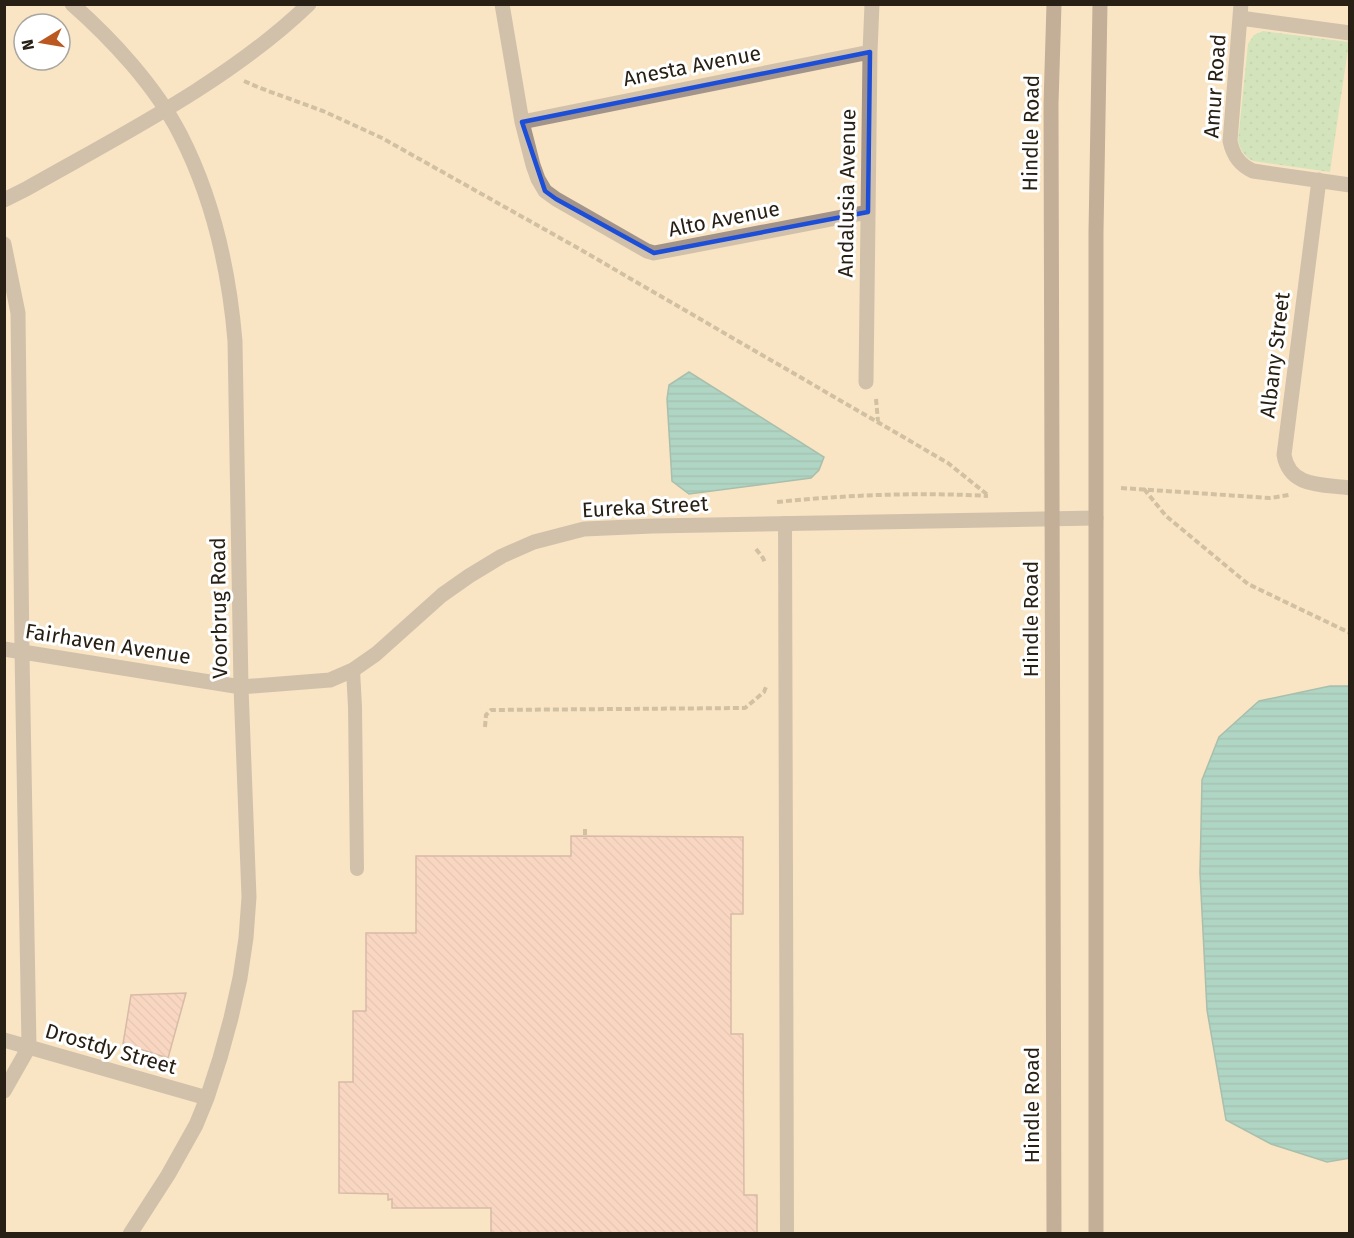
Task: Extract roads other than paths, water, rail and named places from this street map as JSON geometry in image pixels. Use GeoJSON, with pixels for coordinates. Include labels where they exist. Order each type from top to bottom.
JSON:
{"type":"FeatureCollection","features":[{"type":"Feature","properties":{"kind":"main road","name":"Hindle Road"},"geometry":{"type":"LineString","coordinates":[[1054,4],[1051,104],[1054,1233]]}},
{"type":"Feature","properties":{"kind":"main road"},"geometry":{"type":"LineString","coordinates":[[1096,1233],[1096,232],[1100,4]]}},
{"type":"Feature","properties":{"kind":"street","name":"Voorbrug Road"},"geometry":{"type":"LineString","coordinates":[[72,4],[122,53],[180,134],[206,196],[220,243],[231,300],[235,341],[248,918],[240,978],[231,1018],[207,1098],[196,1125],[168,1175],[130,1233]]}},
{"type":"Feature","properties":{"kind":"street"},"geometry":{"type":"LineString","coordinates":[[4,200],[165,110],[251,52],[293,20],[309,4]]}},
{"type":"Feature","properties":{"kind":"street","name":"Alto Avenue"},"geometry":{"type":"LineString","coordinates":[[502,4],[522,122],[533,165],[545,191],[647,251],[663,253],[868,212]]}},
{"type":"Feature","properties":{"kind":"street","name":"Andalusia Avenue"},"geometry":{"type":"LineString","coordinates":[[866,382],[872,4]]}},
{"type":"Feature","properties":{"kind":"street"},"geometry":{"type":"LineString","coordinates":[[1241,11],[1350,33]]}},
{"type":"Feature","properties":{"kind":"street","name":"Amur Road"},"geometry":{"type":"LineString","coordinates":[[1241,11],[1230,141],[1235,157],[1253,171],[1350,184]]}},
{"type":"Feature","properties":{"kind":"street","name":"Anesta Avenue"},"geometry":{"type":"LineString","coordinates":[[522,122],[870,52]]}},
{"type":"Feature","properties":{"kind":"street","name":"Albany Street"},"geometry":{"type":"LineString","coordinates":[[1319,180],[1284,454],[1290,471],[1296,478],[1304,482],[1350,488]]}},
{"type":"Feature","properties":{"kind":"street"},"geometry":{"type":"LineString","coordinates":[[4,244],[18,313],[29,1047],[4,1091]]}},
{"type":"Feature","properties":{"kind":"street","name":"Eureka Street"},"geometry":{"type":"LineString","coordinates":[[241,687],[330,680],[353,670],[376,654],[442,595],[469,576],[502,556],[534,542],[584,529],[1096,518]]}},
{"type":"Feature","properties":{"kind":"street","name":"Fairhaven Avenue"},"geometry":{"type":"LineString","coordinates":[[4,649],[241,687]]}},
{"type":"Feature","properties":{"kind":"street","name":"Drostdy Street"},"geometry":{"type":"LineString","coordinates":[[4,1040],[207,1098]]}},
{"type":"Feature","properties":{"kind":"lane"},"geometry":{"type":"LineString","coordinates":[[785,523],[787,1233]]}},
{"type":"Feature","properties":{"kind":"lane"},"geometry":{"type":"LineString","coordinates":[[353,670],[357,869]]}},
{"type":"Feature","properties":{"kind":"water"},"geometry":{"type":"Polygon","coordinates":[[[689,372],[824,457],[819,470],[811,478],[689,494],[672,481],[667,399],[669,385],[689,372]]]}},
{"type":"Feature","properties":{"kind":"water"},"geometry":{"type":"Polygon","coordinates":[[[1330,686],[1350,686],[1350,1158],[1327,1162],[1271,1144],[1226,1120],[1207,1010],[1200,873],[1202,780],[1219,737],[1259,701],[1330,686]]]}}]}
